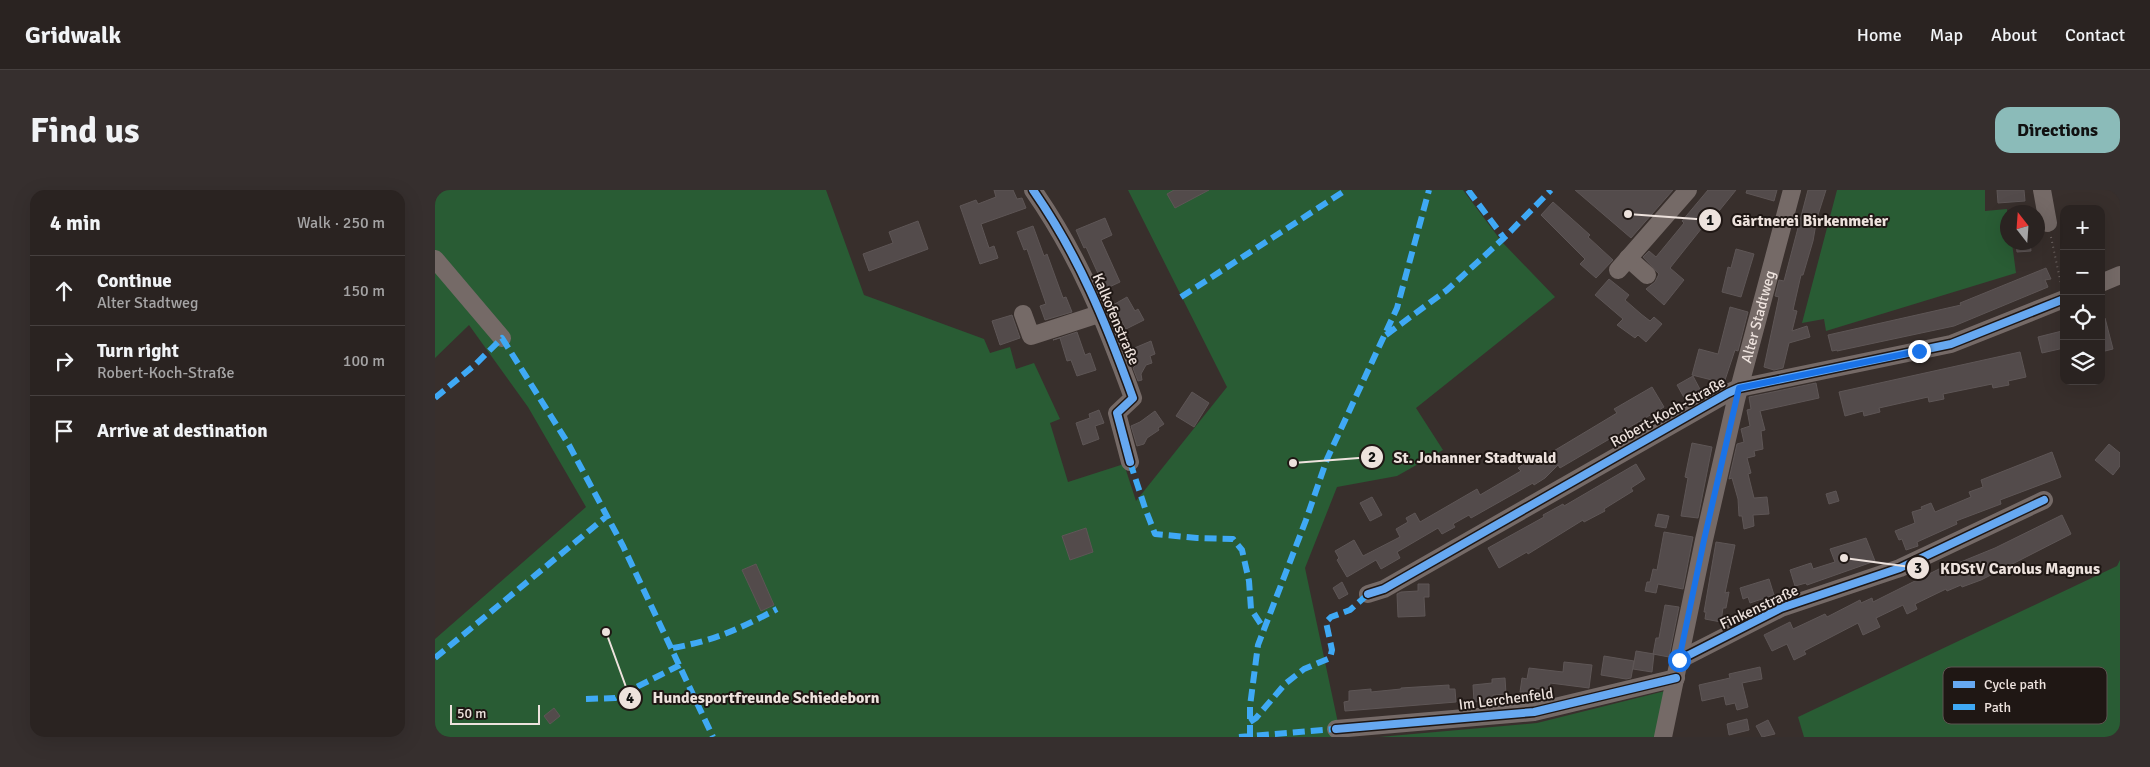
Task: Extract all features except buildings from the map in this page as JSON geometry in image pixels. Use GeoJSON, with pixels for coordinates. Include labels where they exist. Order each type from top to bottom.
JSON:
{"type":"FeatureCollection","features":[{"type":"Feature","properties":{"kind":"street","name":"Kalkofenstraße"},"geometry":{"type":"LineString","coordinates":[[1033,190],[1064,236],[1102,313],[1133,398],[1117,413],[1130,462]]}},
{"type":"Feature","properties":{"kind":"street"},"geometry":{"type":"LineString","coordinates":[[1647,275],[1623,264],[1688,190]]}},
{"type":"Feature","properties":{"kind":"street","name":"Alter Stadtweg"},"geometry":{"type":"LineString","coordinates":[[1663,737],[1704,540],[1739,388],[1792,190]]}},
{"type":"Feature","properties":{"kind":"street"},"geometry":{"type":"LineString","coordinates":[[2042,190],[2048,222]]}},
{"type":"Feature","properties":{"kind":"street"},"geometry":{"type":"LineString","coordinates":[[435,259],[502,338]]}},
{"type":"Feature","properties":{"kind":"street"},"geometry":{"type":"LineString","coordinates":[[2105,281],[2120,275]]}},
{"type":"Feature","properties":{"kind":"street","name":"Robert-Koch-Straße"},"geometry":{"type":"LineString","coordinates":[[1367,594],[1384,589],[1739,388],[1951,344],[2061,295]]}},
{"type":"Feature","properties":{"kind":"street"},"geometry":{"type":"LineString","coordinates":[[1023,314],[1031,336],[1102,313]]}},
{"type":"Feature","properties":{"kind":"street","name":"Finkenstraße"},"geometry":{"type":"LineString","coordinates":[[1679,660],[1781,608],[1900,568],[2044,500]]}},
{"type":"Feature","properties":{"kind":"street","name":"Im Lerchenfeld"},"geometry":{"type":"LineString","coordinates":[[1336,729],[1534,712],[1676,678]]}},
{"type":"Feature","properties":{"kind":"path"},"geometry":{"type":"LineString","coordinates":[[2048,222],[2060,280]]}},
{"type":"Feature","properties":{"kind":"green space"},"geometry":{"type":"Polygon","coordinates":[[[435,190],[826,190],[864,295],[984,339],[990,353],[1010,347],[1016,369],[1034,363],[1060,419],[1050,423],[1068,482],[1124,464],[1136,501],[1227,387],[1128,190],[1463,190],[1502,242],[1555,297],[1416,408],[1443,450],[1397,476],[1337,487],[1305,568],[1341,737],[435,737],[435,639],[586,507],[528,407],[469,325],[435,358],[435,190]]]}},
{"type":"Feature","properties":{"kind":"green space"},"geometry":{"type":"Polygon","coordinates":[[[1837,190],[1985,190],[1985,211],[2000,210],[2000,250],[2013,250],[2016,273],[1826,331],[1824,319],[1802,323],[1837,190]]]}},
{"type":"Feature","properties":{"kind":"green space"},"geometry":{"type":"Polygon","coordinates":[[[2120,560],[2120,737],[1804,737],[1798,717],[2117,566],[2120,560]]]}},
{"type":"Feature","properties":{"kind":"green space"},"geometry":{"type":"Polygon","coordinates":[[[1665,691],[1656,737],[1379,737],[1537,723],[1665,691]]]}},
{"type":"Feature","properties":{"kind":"marked path"},"geometry":{"type":"LineString","coordinates":[[1181,297],[1346,190]]}},
{"type":"Feature","properties":{"kind":"marked path"},"geometry":{"type":"LineString","coordinates":[[1250,737],[1250,706],[1258,645],[1306,520],[1327,459],[1397,308],[1429,190]]}},
{"type":"Feature","properties":{"kind":"marked path"},"geometry":{"type":"LineString","coordinates":[[1468,190],[1504,238]]}},
{"type":"Feature","properties":{"kind":"marked path"},"geometry":{"type":"LineString","coordinates":[[1386,335],[1447,290],[1504,238],[1551,190]]}},
{"type":"Feature","properties":{"kind":"marked path"},"geometry":{"type":"LineString","coordinates":[[435,398],[476,364],[502,338],[569,445],[623,546],[713,737]]}},
{"type":"Feature","properties":{"kind":"marked path"},"geometry":{"type":"LineString","coordinates":[[1130,462],[1155,534],[1233,539],[1242,550],[1249,581],[1251,609],[1264,629]]}},
{"type":"Feature","properties":{"kind":"marked path"},"geometry":{"type":"LineString","coordinates":[[435,658],[607,516]]}},
{"type":"Feature","properties":{"kind":"marked path"},"geometry":{"type":"LineString","coordinates":[[1250,722],[1256,718],[1285,684],[1304,669],[1330,658],[1332,650],[1326,622],[1331,617],[1350,610],[1368,594]]}},
{"type":"Feature","properties":{"kind":"marked path"},"geometry":{"type":"LineString","coordinates":[[673,648],[727,633],[777,609]]}},
{"type":"Feature","properties":{"kind":"marked path"},"geometry":{"type":"LineString","coordinates":[[586,699],[615,698],[680,665]]}},
{"type":"Feature","properties":{"kind":"marked path"},"geometry":{"type":"LineString","coordinates":[[1239,737],[1336,729]]}},
{"type":"Feature","properties":{"kind":"cycle path"},"geometry":{"type":"LineString","coordinates":[[1033,190],[1078,265],[1102,317],[1133,398],[1117,413],[1130,462]]}},
{"type":"Feature","properties":{"kind":"cycle path"},"geometry":{"type":"LineString","coordinates":[[1368,594],[1384,589],[1739,388],[1951,344],[2060,301]]}},
{"type":"Feature","properties":{"kind":"cycle path"},"geometry":{"type":"LineString","coordinates":[[1679,660],[1781,608],[1900,568],[2044,500]]}},
{"type":"Feature","properties":{"kind":"cycle path"},"geometry":{"type":"LineString","coordinates":[[1336,729],[1534,712],[1676,678]]}},
{"type":"Feature","properties":{"kind":"place","name":"Gärtnerei Birkenmeier"},"geometry":{"type":"Point","coordinates":[1628,214]}},
{"type":"Feature","properties":{"kind":"place","name":"St. Johanner Stadtwald"},"geometry":{"type":"Point","coordinates":[1293,463]}},
{"type":"Feature","properties":{"kind":"place","name":"KDStV Carolus Magnus"},"geometry":{"type":"Point","coordinates":[1844,558]}},
{"type":"Feature","properties":{"kind":"place","name":"Hundesportfreunde Schiedeborn"},"geometry":{"type":"Point","coordinates":[606,632]}},
{"type":"Feature","properties":{"kind":"route"},"geometry":{"type":"LineString","coordinates":[[1679,660],[1739,388],[1919,351]]}}]}
